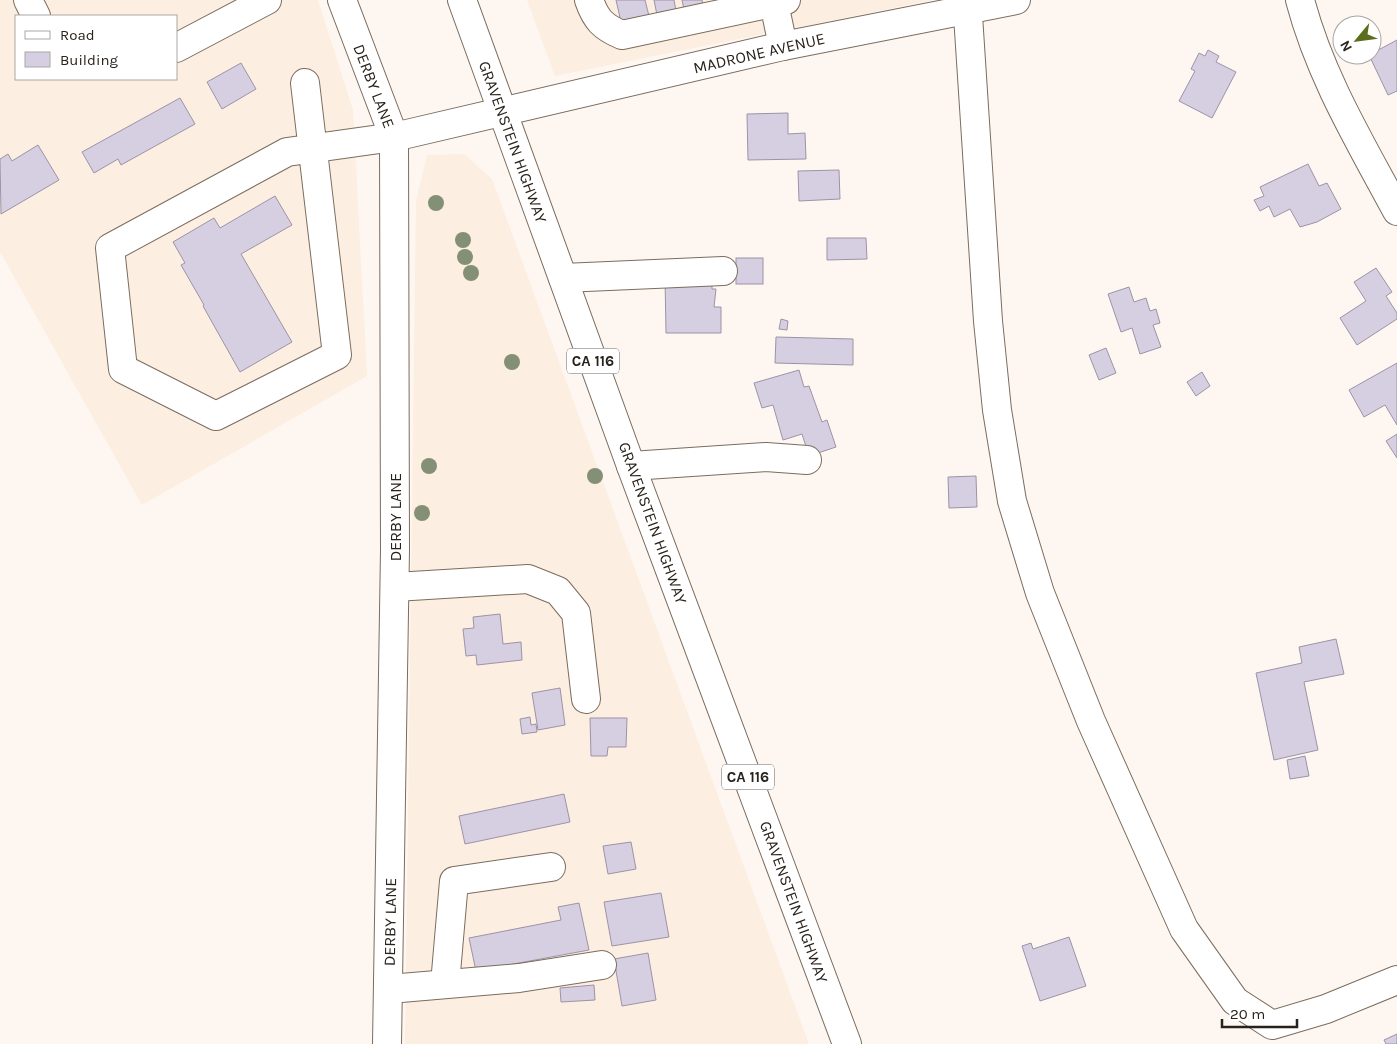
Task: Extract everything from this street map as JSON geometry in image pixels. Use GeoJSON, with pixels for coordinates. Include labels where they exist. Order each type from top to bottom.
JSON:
{"type":"FeatureCollection","features":[{"type":"Feature","properties":{"kind":"street"},"geometry":{"type":"LineString","coordinates":[[28,0],[36,15]]}},
{"type":"Feature","properties":{"kind":"street","name":"DERBY LANE"},"geometry":{"type":"LineString","coordinates":[[342,0],[394,137],[395,587],[387,1044]]}},
{"type":"Feature","properties":{"kind":"street","name":"GRAVENSTEIN HIGHWAY"},"geometry":{"type":"LineString","coordinates":[[462,0],[631,466],[847,1044]]}},
{"type":"Feature","properties":{"kind":"street"},"geometry":{"type":"LineString","coordinates":[[589,0],[593,13],[606,28],[622,35],[780,1],[783,46]]}},
{"type":"Feature","properties":{"kind":"street","name":"MADRONE AVENUE"},"geometry":{"type":"LineString","coordinates":[[312,147],[394,137],[783,46],[968,5],[1016,0]]}},
{"type":"Feature","properties":{"kind":"street"},"geometry":{"type":"LineString","coordinates":[[1300,0],[1309,34],[1327,80],[1397,211]]}},
{"type":"Feature","properties":{"kind":"street"},"geometry":{"type":"LineString","coordinates":[[178,47],[264,1]]}},
{"type":"Feature","properties":{"kind":"street"},"geometry":{"type":"LineString","coordinates":[[968,5],[988,321],[997,410],[1012,501],[1040,594],[1091,721],[1146,847],[1184,929],[1235,1001],[1272,1025],[1326,1009],[1397,980]]}},
{"type":"Feature","properties":{"kind":"street"},"geometry":{"type":"LineString","coordinates":[[305,83],[337,354],[216,416],[123,369],[110,248],[287,152],[312,147]]}},
{"type":"Feature","properties":{"kind":"street"},"geometry":{"type":"LineString","coordinates":[[563,278],[723,271]]}},
{"type":"Feature","properties":{"kind":"street"},"geometry":{"type":"LineString","coordinates":[[631,466],[766,457],[807,460]]}},
{"type":"Feature","properties":{"kind":"street"},"geometry":{"type":"LineString","coordinates":[[395,587],[528,579],[558,591],[576,613],[586,699]]}},
{"type":"Feature","properties":{"kind":"street"},"geometry":{"type":"LineString","coordinates":[[445,984],[454,881],[551,867]]}},
{"type":"Feature","properties":{"kind":"street"},"geometry":{"type":"LineString","coordinates":[[389,989],[519,978],[602,965]]}},
{"type":"Feature","properties":{"kind":"shaded area"},"geometry":{"type":"Polygon","coordinates":[[[0,0],[318,0],[353,110],[367,376],[142,505],[0,252],[0,0]]]}},
{"type":"Feature","properties":{"kind":"shaded area"},"geometry":{"type":"Polygon","coordinates":[[[527,0],[933,0],[555,76],[527,0]]]}},
{"type":"Feature","properties":{"kind":"shaded area"},"geometry":{"type":"Polygon","coordinates":[[[464,154],[492,179],[809,1044],[405,1044],[416,201],[427,155],[464,154]]]}},
{"type":"Feature","properties":{"kind":"building"},"geometry":{"type":"Polygon","coordinates":[[[616,0],[645,0],[649,16],[621,22],[616,0]]]}},
{"type":"Feature","properties":{"kind":"building"},"geometry":{"type":"Polygon","coordinates":[[[654,0],[674,0],[676,11],[657,15],[654,0]]]}},
{"type":"Feature","properties":{"kind":"building"},"geometry":{"type":"Polygon","coordinates":[[[682,0],[702,0],[703,5],[684,9],[682,0]]]}},
{"type":"Feature","properties":{"kind":"building"},"geometry":{"type":"Polygon","coordinates":[[[1397,40],[1397,91],[1388,95],[1374,65],[1382,65],[1382,48],[1397,40]]]}},
{"type":"Feature","properties":{"kind":"building"},"geometry":{"type":"Polygon","coordinates":[[[1208,50],[1219,56],[1216,62],[1236,72],[1212,118],[1179,101],[1195,71],[1191,69],[1199,53],[1205,56],[1208,50]]]}},
{"type":"Feature","properties":{"kind":"building"},"geometry":{"type":"Polygon","coordinates":[[[241,63],[256,89],[222,109],[207,82],[241,63]]]}},
{"type":"Feature","properties":{"kind":"building"},"geometry":{"type":"Polygon","coordinates":[[[180,98],[195,124],[121,165],[118,159],[94,173],[82,152],[180,98]]]}},
{"type":"Feature","properties":{"kind":"building"},"geometry":{"type":"Polygon","coordinates":[[[788,113],[788,134],[805,133],[806,159],[748,160],[747,114],[788,113]]]}},
{"type":"Feature","properties":{"kind":"building"},"geometry":{"type":"Polygon","coordinates":[[[38,145],[59,180],[1,214],[0,159],[8,154],[12,161],[38,145]]]}},
{"type":"Feature","properties":{"kind":"building"},"geometry":{"type":"Polygon","coordinates":[[[1308,164],[1319,186],[1327,183],[1341,209],[1317,222],[1300,227],[1290,209],[1274,217],[1269,206],[1260,211],[1254,200],[1264,196],[1260,187],[1308,164]]]}},
{"type":"Feature","properties":{"kind":"building"},"geometry":{"type":"Polygon","coordinates":[[[839,170],[840,199],[799,201],[798,171],[839,170]]]}},
{"type":"Feature","properties":{"kind":"building"},"geometry":{"type":"Polygon","coordinates":[[[275,196],[292,225],[241,254],[292,342],[240,372],[181,265],[185,263],[173,242],[214,218],[220,228],[275,196]]]}},
{"type":"Feature","properties":{"kind":"building"},"geometry":{"type":"Polygon","coordinates":[[[827,238],[866,238],[867,259],[827,260],[827,238]]]}},
{"type":"Feature","properties":{"kind":"building"},"geometry":{"type":"Polygon","coordinates":[[[736,258],[763,258],[763,284],[736,284],[736,258]]]}},
{"type":"Feature","properties":{"kind":"building"},"geometry":{"type":"Polygon","coordinates":[[[1376,268],[1392,292],[1386,296],[1397,313],[1397,319],[1357,345],[1340,318],[1366,301],[1354,282],[1376,268]]]}},
{"type":"Feature","properties":{"kind":"building"},"geometry":{"type":"Polygon","coordinates":[[[712,278],[712,289],[716,289],[714,307],[721,307],[721,333],[666,333],[665,279],[712,278]]]}},
{"type":"Feature","properties":{"kind":"building"},"geometry":{"type":"Polygon","coordinates":[[[1129,287],[1134,302],[1146,298],[1150,311],[1156,309],[1160,323],[1153,325],[1161,347],[1140,354],[1132,328],[1121,332],[1108,294],[1129,287]]]}},
{"type":"Feature","properties":{"kind":"building"},"geometry":{"type":"Polygon","coordinates":[[[781,319],[788,321],[787,330],[779,329],[781,319]]]}},
{"type":"Feature","properties":{"kind":"building"},"geometry":{"type":"Polygon","coordinates":[[[776,337],[853,339],[853,365],[775,363],[776,337]]]}},
{"type":"Feature","properties":{"kind":"building"},"geometry":{"type":"Polygon","coordinates":[[[1106,348],[1116,373],[1099,380],[1089,355],[1106,348]]]}},
{"type":"Feature","properties":{"kind":"building"},"geometry":{"type":"Polygon","coordinates":[[[1397,363],[1397,425],[1385,405],[1364,417],[1349,390],[1397,363]]]}},
{"type":"Feature","properties":{"kind":"building"},"geometry":{"type":"Polygon","coordinates":[[[799,370],[804,387],[809,386],[822,422],[827,420],[836,447],[809,456],[802,434],[783,440],[773,405],[762,408],[754,383],[799,370]]]}},
{"type":"Feature","properties":{"kind":"building"},"geometry":{"type":"Polygon","coordinates":[[[1202,372],[1210,386],[1196,396],[1187,382],[1202,372]]]}},
{"type":"Feature","properties":{"kind":"building"},"geometry":{"type":"Polygon","coordinates":[[[1397,434],[1397,458],[1386,441],[1397,434]]]}},
{"type":"Feature","properties":{"kind":"building"},"geometry":{"type":"Polygon","coordinates":[[[976,476],[977,507],[949,508],[948,477],[976,476]]]}},
{"type":"Feature","properties":{"kind":"building"},"geometry":{"type":"Polygon","coordinates":[[[500,614],[503,644],[521,642],[522,660],[477,665],[476,655],[466,656],[463,629],[474,628],[473,617],[500,614]]]}},
{"type":"Feature","properties":{"kind":"building"},"geometry":{"type":"Polygon","coordinates":[[[1336,639],[1344,674],[1304,682],[1318,750],[1274,760],[1256,673],[1302,663],[1299,647],[1336,639]]]}},
{"type":"Feature","properties":{"kind":"building"},"geometry":{"type":"Polygon","coordinates":[[[560,688],[565,725],[538,730],[532,693],[560,688]]]}},
{"type":"Feature","properties":{"kind":"building"},"geometry":{"type":"Polygon","coordinates":[[[530,717],[531,725],[536,724],[537,732],[522,734],[520,719],[530,717]]]}},
{"type":"Feature","properties":{"kind":"building"},"geometry":{"type":"Polygon","coordinates":[[[590,718],[627,718],[626,747],[608,747],[607,756],[591,756],[590,718]]]}},
{"type":"Feature","properties":{"kind":"building"},"geometry":{"type":"Polygon","coordinates":[[[1305,756],[1309,776],[1290,779],[1287,760],[1305,756]]]}},
{"type":"Feature","properties":{"kind":"building"},"geometry":{"type":"Polygon","coordinates":[[[564,794],[570,822],[465,844],[459,816],[564,794]]]}},
{"type":"Feature","properties":{"kind":"building"},"geometry":{"type":"Polygon","coordinates":[[[631,842],[636,869],[608,874],[603,846],[631,842]]]}},
{"type":"Feature","properties":{"kind":"building"},"geometry":{"type":"Polygon","coordinates":[[[661,893],[669,937],[612,946],[604,902],[661,893]]]}},
{"type":"Feature","properties":{"kind":"building"},"geometry":{"type":"Polygon","coordinates":[[[579,903],[589,950],[476,971],[469,938],[561,920],[558,907],[579,903]]]}},
{"type":"Feature","properties":{"kind":"building"},"geometry":{"type":"Polygon","coordinates":[[[1069,937],[1086,986],[1040,1001],[1022,946],[1031,943],[1033,949],[1069,937]]]}},
{"type":"Feature","properties":{"kind":"building"},"geometry":{"type":"Polygon","coordinates":[[[648,953],[656,1000],[622,1006],[614,959],[648,953]]]}},
{"type":"Feature","properties":{"kind":"building"},"geometry":{"type":"Polygon","coordinates":[[[594,985],[595,1000],[561,1002],[560,988],[594,985]]]}},
{"type":"Feature","properties":{"kind":"building"},"geometry":{"type":"Polygon","coordinates":[[[1397,1034],[1397,1044],[1386,1044],[1384,1040],[1397,1034]]]}}]}
